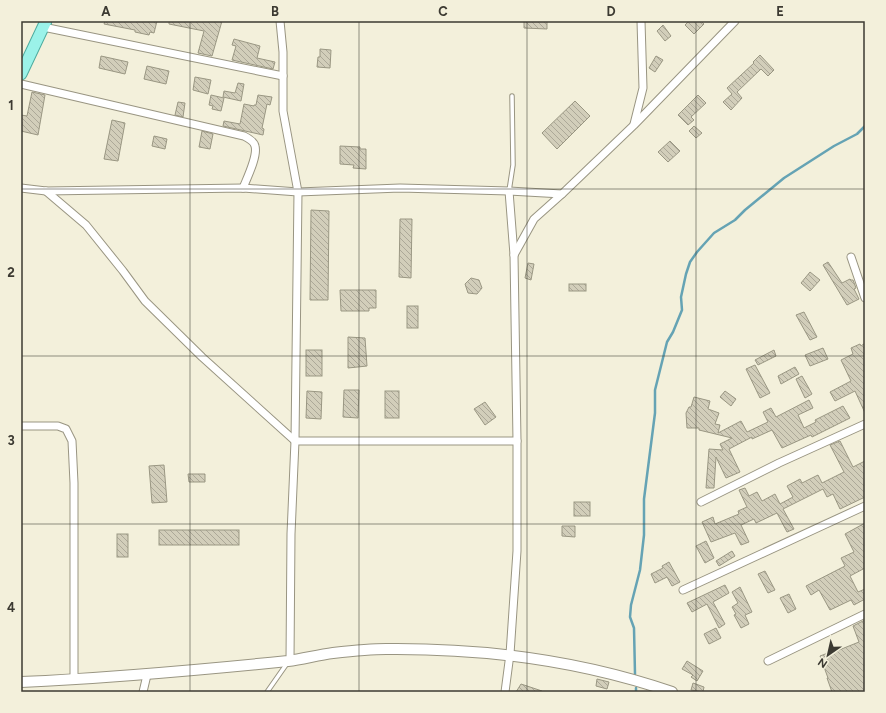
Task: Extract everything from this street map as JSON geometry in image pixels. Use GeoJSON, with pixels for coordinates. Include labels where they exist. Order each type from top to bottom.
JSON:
{"type":"FeatureCollection","features":[{"type":"Feature","properties":{"kind":"main road"},"geometry":{"type":"LineString","coordinates":[[21,74],[44,24]]}},
{"type":"Feature","properties":{"kind":"main road"},"geometry":{"type":"LineString","coordinates":[[21,682],[147,675],[290,660],[334,653],[384,649],[448,650],[510,654],[592,668],[672,692]]}},
{"type":"Feature","properties":{"kind":"street"},"geometry":{"type":"LineString","coordinates":[[634,124],[643,88],[641,21]]}},
{"type":"Feature","properties":{"kind":"street"},"geometry":{"type":"LineString","coordinates":[[514,255],[534,219],[634,124],[735,21]]}},
{"type":"Feature","properties":{"kind":"street"},"geometry":{"type":"LineString","coordinates":[[279,22],[283,52],[283,111],[298,192],[295,441],[291,534],[290,660]]}},
{"type":"Feature","properties":{"kind":"street"},"geometry":{"type":"LineString","coordinates":[[44,24],[283,76]]}},
{"type":"Feature","properties":{"kind":"street"},"geometry":{"type":"LineString","coordinates":[[21,84],[244,136],[253,141],[256,146],[254,158],[243,188]]}},
{"type":"Feature","properties":{"kind":"street"},"geometry":{"type":"LineString","coordinates":[[21,188],[46,192],[243,188],[298,192],[400,188],[509,190],[562,194]]}},
{"type":"Feature","properties":{"kind":"street"},"geometry":{"type":"LineString","coordinates":[[505,692],[510,654],[517,551],[514,255],[509,190]]}},
{"type":"Feature","properties":{"kind":"street"},"geometry":{"type":"LineString","coordinates":[[46,192],[86,225],[145,301],[202,357],[295,441],[517,441]]}},
{"type":"Feature","properties":{"kind":"street"},"geometry":{"type":"LineString","coordinates":[[851,257],[865,298]]}},
{"type":"Feature","properties":{"kind":"street"},"geometry":{"type":"LineString","coordinates":[[701,502],[779,463],[865,424]]}},
{"type":"Feature","properties":{"kind":"street"},"geometry":{"type":"LineString","coordinates":[[21,426],[58,426],[66,429],[72,441],[74,483],[74,680]]}},
{"type":"Feature","properties":{"kind":"street"},"geometry":{"type":"LineString","coordinates":[[683,590],[865,506]]}},
{"type":"Feature","properties":{"kind":"street"},"geometry":{"type":"LineString","coordinates":[[768,661],[865,614]]}},
{"type":"Feature","properties":{"kind":"street"},"geometry":{"type":"LineString","coordinates":[[143,692],[147,675]]}},
{"type":"Feature","properties":{"kind":"lane"},"geometry":{"type":"LineString","coordinates":[[509,190],[513,165],[512,96]]}},
{"type":"Feature","properties":{"kind":"lane"},"geometry":{"type":"LineString","coordinates":[[266,692],[290,660]]}},
{"type":"Feature","properties":{"kind":"building"},"geometry":{"type":"Polygon","coordinates":[[[105,21],[157,21],[154,33],[150,32],[149,35],[135,32],[135,30],[104,24],[105,21]]]}},
{"type":"Feature","properties":{"kind":"building"},"geometry":{"type":"Polygon","coordinates":[[[169,21],[222,21],[212,56],[198,53],[204,31],[169,24],[169,21]]]}},
{"type":"Feature","properties":{"kind":"building"},"geometry":{"type":"Polygon","coordinates":[[[524,21],[547,21],[547,29],[524,28],[524,21]]]}},
{"type":"Feature","properties":{"kind":"building"},"geometry":{"type":"Polygon","coordinates":[[[689,21],[701,21],[704,24],[694,34],[685,25],[689,21]]]}},
{"type":"Feature","properties":{"kind":"building"},"geometry":{"type":"Polygon","coordinates":[[[663,25],[671,36],[665,41],[657,31],[663,25]]]}},
{"type":"Feature","properties":{"kind":"building"},"geometry":{"type":"Polygon","coordinates":[[[234,39],[260,46],[257,58],[275,62],[273,69],[232,60],[236,46],[232,45],[234,39]]]}},
{"type":"Feature","properties":{"kind":"building"},"geometry":{"type":"Polygon","coordinates":[[[320,49],[331,50],[330,68],[317,67],[318,57],[320,57],[320,49]]]}},
{"type":"Feature","properties":{"kind":"building"},"geometry":{"type":"Polygon","coordinates":[[[760,55],[774,70],[768,76],[761,69],[737,92],[742,98],[731,110],[723,102],[732,94],[727,88],[754,63],[753,62],[760,55]]]}},
{"type":"Feature","properties":{"kind":"building"},"geometry":{"type":"Polygon","coordinates":[[[101,56],[128,62],[125,74],[99,68],[101,56]]]}},
{"type":"Feature","properties":{"kind":"building"},"geometry":{"type":"Polygon","coordinates":[[[656,56],[663,60],[655,72],[649,68],[656,56]]]}},
{"type":"Feature","properties":{"kind":"building"},"geometry":{"type":"Polygon","coordinates":[[[147,66],[169,71],[166,84],[144,79],[147,66]]]}},
{"type":"Feature","properties":{"kind":"building"},"geometry":{"type":"Polygon","coordinates":[[[195,77],[211,80],[208,94],[193,90],[195,77]]]}},
{"type":"Feature","properties":{"kind":"building"},"geometry":{"type":"Polygon","coordinates":[[[238,83],[244,84],[241,101],[223,97],[224,91],[235,93],[238,83]]]}},
{"type":"Feature","properties":{"kind":"building"},"geometry":{"type":"Polygon","coordinates":[[[32,92],[45,95],[38,135],[21,131],[21,115],[27,116],[32,92]]]}},
{"type":"Feature","properties":{"kind":"building"},"geometry":{"type":"Polygon","coordinates":[[[211,95],[224,98],[221,111],[212,109],[213,106],[209,105],[211,95]]]}},
{"type":"Feature","properties":{"kind":"building"},"geometry":{"type":"Polygon","coordinates":[[[258,95],[272,97],[270,105],[267,104],[262,128],[264,129],[263,135],[223,126],[224,121],[240,124],[244,104],[256,105],[258,95]]]}},
{"type":"Feature","properties":{"kind":"building"},"geometry":{"type":"Polygon","coordinates":[[[698,95],[706,103],[691,117],[694,120],[688,125],[678,115],[698,95]]]}},
{"type":"Feature","properties":{"kind":"building"},"geometry":{"type":"Polygon","coordinates":[[[575,101],[590,116],[557,149],[542,133],[575,101]]]}},
{"type":"Feature","properties":{"kind":"building"},"geometry":{"type":"Polygon","coordinates":[[[178,102],[185,103],[183,117],[175,115],[178,102]]]}},
{"type":"Feature","properties":{"kind":"building"},"geometry":{"type":"Polygon","coordinates":[[[112,120],[125,123],[118,161],[104,159],[112,120]]]}},
{"type":"Feature","properties":{"kind":"building"},"geometry":{"type":"Polygon","coordinates":[[[694,126],[702,133],[696,138],[689,131],[694,126]]]}},
{"type":"Feature","properties":{"kind":"building"},"geometry":{"type":"Polygon","coordinates":[[[202,131],[213,134],[210,149],[199,147],[202,131]]]}},
{"type":"Feature","properties":{"kind":"building"},"geometry":{"type":"Polygon","coordinates":[[[154,136],[167,139],[165,149],[152,146],[154,136]]]}},
{"type":"Feature","properties":{"kind":"building"},"geometry":{"type":"Polygon","coordinates":[[[670,141],[680,151],[668,162],[658,152],[670,141]]]}},
{"type":"Feature","properties":{"kind":"building"},"geometry":{"type":"Polygon","coordinates":[[[340,146],[360,147],[360,149],[366,149],[366,169],[353,168],[354,165],[340,164],[340,146]]]}},
{"type":"Feature","properties":{"kind":"building"},"geometry":{"type":"Polygon","coordinates":[[[311,210],[329,211],[328,300],[310,300],[311,210]]]}},
{"type":"Feature","properties":{"kind":"building"},"geometry":{"type":"Polygon","coordinates":[[[400,219],[412,219],[411,278],[399,277],[400,219]]]}},
{"type":"Feature","properties":{"kind":"building"},"geometry":{"type":"Polygon","coordinates":[[[828,262],[842,283],[850,279],[853,280],[856,288],[854,289],[859,299],[847,305],[823,265],[828,262]]]}},
{"type":"Feature","properties":{"kind":"building"},"geometry":{"type":"Polygon","coordinates":[[[528,263],[534,264],[531,280],[525,278],[528,263]]]}},
{"type":"Feature","properties":{"kind":"building"},"geometry":{"type":"Polygon","coordinates":[[[810,272],[820,280],[810,291],[801,283],[810,272]]]}},
{"type":"Feature","properties":{"kind":"building"},"geometry":{"type":"Polygon","coordinates":[[[471,278],[479,280],[482,288],[477,294],[468,293],[465,284],[471,278]]]}},
{"type":"Feature","properties":{"kind":"building"},"geometry":{"type":"Polygon","coordinates":[[[569,284],[586,284],[586,291],[569,291],[569,284]]]}},
{"type":"Feature","properties":{"kind":"building"},"geometry":{"type":"Polygon","coordinates":[[[340,290],[376,290],[376,308],[369,308],[369,311],[341,311],[340,290]]]}},
{"type":"Feature","properties":{"kind":"building"},"geometry":{"type":"Polygon","coordinates":[[[407,306],[418,306],[418,328],[407,328],[407,306]]]}},
{"type":"Feature","properties":{"kind":"building"},"geometry":{"type":"Polygon","coordinates":[[[804,312],[817,337],[810,340],[796,315],[804,312]]]}},
{"type":"Feature","properties":{"kind":"building"},"geometry":{"type":"Polygon","coordinates":[[[348,337],[365,338],[367,366],[348,368],[348,337]]]}},
{"type":"Feature","properties":{"kind":"building"},"geometry":{"type":"Polygon","coordinates":[[[865,343],[865,413],[855,391],[835,401],[830,392],[851,381],[841,360],[853,354],[851,348],[860,344],[861,346],[865,343]]]}},
{"type":"Feature","properties":{"kind":"building"},"geometry":{"type":"Polygon","coordinates":[[[823,348],[828,359],[810,366],[805,355],[823,348]]]}},
{"type":"Feature","properties":{"kind":"building"},"geometry":{"type":"Polygon","coordinates":[[[306,350],[322,350],[322,376],[306,376],[306,350]]]}},
{"type":"Feature","properties":{"kind":"building"},"geometry":{"type":"Polygon","coordinates":[[[774,350],[776,356],[758,365],[755,360],[774,350]]]}},
{"type":"Feature","properties":{"kind":"building"},"geometry":{"type":"Polygon","coordinates":[[[755,365],[770,393],[760,398],[746,369],[755,365]]]}},
{"type":"Feature","properties":{"kind":"building"},"geometry":{"type":"Polygon","coordinates":[[[795,367],[799,374],[781,384],[778,376],[795,367]]]}},
{"type":"Feature","properties":{"kind":"building"},"geometry":{"type":"Polygon","coordinates":[[[802,376],[812,394],[805,398],[796,379],[802,376]]]}},
{"type":"Feature","properties":{"kind":"building"},"geometry":{"type":"Polygon","coordinates":[[[344,390],[359,390],[358,418],[343,417],[344,390]]]}},
{"type":"Feature","properties":{"kind":"building"},"geometry":{"type":"Polygon","coordinates":[[[307,391],[322,392],[321,419],[306,418],[307,391]]]}},
{"type":"Feature","properties":{"kind":"building"},"geometry":{"type":"Polygon","coordinates":[[[385,391],[399,391],[399,418],[385,418],[385,391]]]}},
{"type":"Feature","properties":{"kind":"building"},"geometry":{"type":"Polygon","coordinates":[[[725,391],[736,399],[731,406],[720,397],[725,391]]]}},
{"type":"Feature","properties":{"kind":"building"},"geometry":{"type":"Polygon","coordinates":[[[694,397],[710,401],[708,409],[719,413],[715,424],[720,425],[718,433],[741,421],[747,432],[768,422],[763,412],[771,408],[776,417],[809,400],[813,408],[798,415],[804,428],[816,422],[815,420],[843,406],[850,418],[812,437],[811,435],[782,448],[772,430],[752,439],[752,437],[729,449],[740,472],[726,478],[716,457],[714,488],[706,488],[709,449],[723,450],[720,444],[732,438],[699,430],[699,428],[687,428],[686,413],[689,407],[691,407],[694,397]]]}},
{"type":"Feature","properties":{"kind":"building"},"geometry":{"type":"Polygon","coordinates":[[[485,402],[496,417],[485,425],[474,409],[485,402]]]}},
{"type":"Feature","properties":{"kind":"building"},"geometry":{"type":"Polygon","coordinates":[[[840,441],[853,467],[865,461],[865,497],[840,509],[833,494],[827,497],[823,489],[783,509],[794,529],[787,532],[777,513],[756,523],[754,519],[741,525],[749,542],[741,545],[735,533],[711,542],[702,522],[713,517],[715,524],[739,514],[738,511],[747,507],[739,490],[745,488],[749,496],[757,492],[762,501],[775,494],[780,504],[793,497],[787,486],[800,479],[802,483],[818,475],[822,483],[844,472],[830,445],[840,441]]]}},
{"type":"Feature","properties":{"kind":"building"},"geometry":{"type":"Polygon","coordinates":[[[164,465],[167,502],[152,503],[149,466],[164,465]]]}},
{"type":"Feature","properties":{"kind":"building"},"geometry":{"type":"Polygon","coordinates":[[[188,474],[205,474],[205,482],[189,482],[188,474]]]}},
{"type":"Feature","properties":{"kind":"building"},"geometry":{"type":"Polygon","coordinates":[[[574,502],[590,502],[590,516],[574,516],[574,502]]]}},
{"type":"Feature","properties":{"kind":"building"},"geometry":{"type":"Polygon","coordinates":[[[865,523],[865,568],[850,576],[858,592],[865,589],[865,599],[854,605],[851,600],[830,610],[819,590],[811,595],[806,586],[845,566],[841,558],[854,552],[845,534],[865,523]]]}},
{"type":"Feature","properties":{"kind":"building"},"geometry":{"type":"Polygon","coordinates":[[[562,526],[575,526],[575,537],[562,536],[562,526]]]}},
{"type":"Feature","properties":{"kind":"building"},"geometry":{"type":"Polygon","coordinates":[[[159,530],[239,530],[239,545],[159,545],[159,530]]]}},
{"type":"Feature","properties":{"kind":"building"},"geometry":{"type":"Polygon","coordinates":[[[117,534],[128,534],[128,557],[117,557],[117,534]]]}},
{"type":"Feature","properties":{"kind":"building"},"geometry":{"type":"Polygon","coordinates":[[[706,541],[714,558],[705,563],[696,546],[706,541]]]}},
{"type":"Feature","properties":{"kind":"building"},"geometry":{"type":"Polygon","coordinates":[[[732,551],[735,556],[719,566],[716,561],[732,551]]]}},
{"type":"Feature","properties":{"kind":"building"},"geometry":{"type":"Polygon","coordinates":[[[669,562],[680,582],[672,586],[667,577],[655,583],[651,574],[663,568],[662,566],[669,562]]]}},
{"type":"Feature","properties":{"kind":"building"},"geometry":{"type":"Polygon","coordinates":[[[765,571],[775,590],[768,593],[758,574],[765,571]]]}},
{"type":"Feature","properties":{"kind":"building"},"geometry":{"type":"Polygon","coordinates":[[[725,585],[729,593],[713,602],[725,624],[719,628],[707,604],[692,612],[687,603],[725,585]]]}},
{"type":"Feature","properties":{"kind":"building"},"geometry":{"type":"Polygon","coordinates":[[[740,587],[752,612],[745,615],[749,624],[741,628],[734,615],[736,614],[732,607],[738,603],[732,592],[740,587]]]}},
{"type":"Feature","properties":{"kind":"building"},"geometry":{"type":"Polygon","coordinates":[[[789,594],[796,609],[788,613],[780,598],[789,594]]]}},
{"type":"Feature","properties":{"kind":"building"},"geometry":{"type":"Polygon","coordinates":[[[865,620],[865,692],[832,692],[820,656],[859,642],[853,626],[865,620]]]}},
{"type":"Feature","properties":{"kind":"building"},"geometry":{"type":"Polygon","coordinates":[[[716,628],[721,638],[709,644],[704,634],[716,628]]]}},
{"type":"Feature","properties":{"kind":"building"},"geometry":{"type":"Polygon","coordinates":[[[687,661],[703,671],[697,681],[691,677],[693,675],[682,669],[687,661]]]}},
{"type":"Feature","properties":{"kind":"building"},"geometry":{"type":"Polygon","coordinates":[[[597,679],[609,682],[607,689],[596,686],[597,679]]]}},
{"type":"Feature","properties":{"kind":"building"},"geometry":{"type":"Polygon","coordinates":[[[693,683],[704,687],[703,692],[691,690],[693,683]]]}},
{"type":"Feature","properties":{"kind":"building"},"geometry":{"type":"Polygon","coordinates":[[[521,684],[542,691],[542,692],[516,692],[521,684]]]}},
{"type":"Feature","properties":{"kind":"waterway"},"geometry":{"type":"LineString","coordinates":[[635,674],[634,628],[630,617],[631,605],[640,570],[644,535],[644,499],[655,413],[655,390],[667,342],[682,310],[681,297],[690,262],[714,233],[735,220],[784,178],[834,146],[857,134],[865,126]]}}]}
